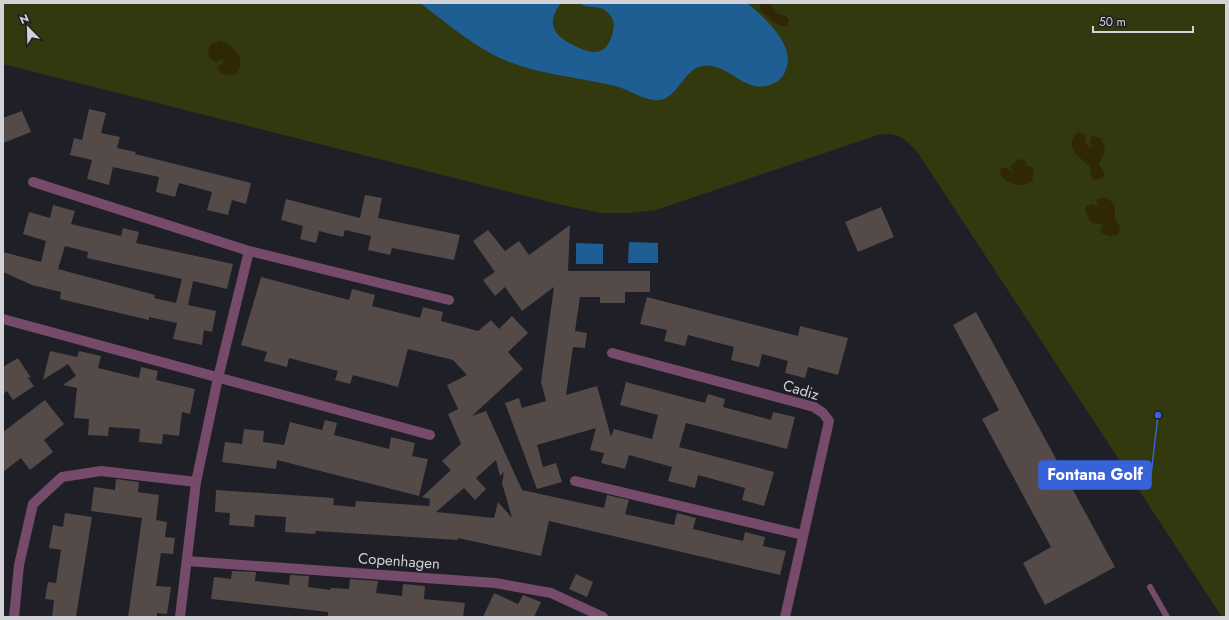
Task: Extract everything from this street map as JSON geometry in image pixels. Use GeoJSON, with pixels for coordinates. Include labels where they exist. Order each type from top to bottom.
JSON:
{"type":"FeatureCollection","features":[{"type":"Feature","properties":{"kind":"street"},"geometry":{"type":"LineString","coordinates":[[33,182],[249,251],[449,300]]}},
{"type":"Feature","properties":{"kind":"street"},"geometry":{"type":"LineString","coordinates":[[180,617],[196,482],[218,378],[249,251]]}},
{"type":"Feature","properties":{"kind":"street"},"geometry":{"type":"LineString","coordinates":[[3,319],[430,435]]}},
{"type":"Feature","properties":{"kind":"street","name":"Cadiz"},"geometry":{"type":"LineString","coordinates":[[612,353],[814,408],[823,413],[829,421],[785,617]]}},
{"type":"Feature","properties":{"kind":"street"},"geometry":{"type":"LineString","coordinates":[[14,617],[19,565],[33,504],[62,478],[101,471],[196,482]]}},
{"type":"Feature","properties":{"kind":"street"},"geometry":{"type":"LineString","coordinates":[[575,481],[803,535]]}},
{"type":"Feature","properties":{"kind":"street","name":"Copenhagen"},"geometry":{"type":"LineString","coordinates":[[187,561],[495,583],[551,593],[602,617]]}},
{"type":"Feature","properties":{"kind":"lane"},"geometry":{"type":"LineString","coordinates":[[1150,587],[1167,617]]}},
{"type":"Feature","properties":{"kind":"green space"},"geometry":{"type":"Polygon","coordinates":[[[3,3],[1226,3],[1226,617],[1222,617],[918,153],[901,137],[891,134],[878,135],[656,210],[630,213],[601,213],[557,204],[3,64],[3,3]]]}},
{"type":"Feature","properties":{"kind":"sand"},"geometry":{"type":"Polygon","coordinates":[[[761,3],[770,3],[778,14],[785,15],[789,20],[787,26],[780,25],[768,18],[760,8],[761,3]]]}},
{"type":"Feature","properties":{"kind":"sand"},"geometry":{"type":"Polygon","coordinates":[[[220,41],[230,46],[238,54],[241,64],[235,75],[223,74],[219,71],[218,66],[223,63],[224,59],[216,62],[209,57],[208,50],[210,45],[220,41]]]}},
{"type":"Feature","properties":{"kind":"sand"},"geometry":{"type":"Polygon","coordinates":[[[1079,132],[1085,134],[1086,144],[1090,148],[1093,146],[1090,142],[1092,136],[1101,138],[1105,151],[1099,164],[1105,173],[1103,178],[1096,180],[1092,179],[1090,167],[1074,152],[1071,143],[1075,134],[1079,132]]]}},
{"type":"Feature","properties":{"kind":"sand"},"geometry":{"type":"Polygon","coordinates":[[[1020,159],[1025,160],[1027,166],[1032,167],[1034,171],[1032,181],[1024,185],[1010,183],[1000,174],[1001,169],[1005,167],[1014,172],[1010,166],[1020,159]]]}},
{"type":"Feature","properties":{"kind":"sand"},"geometry":{"type":"Polygon","coordinates":[[[1104,197],[1112,202],[1115,207],[1115,218],[1121,229],[1117,235],[1109,236],[1102,233],[1100,229],[1103,224],[1092,223],[1088,218],[1085,208],[1092,204],[1099,208],[1096,200],[1104,197]]]}},
{"type":"Feature","properties":{"kind":"water"},"geometry":{"type":"Polygon","coordinates":[[[420,3],[561,3],[553,18],[553,24],[558,35],[577,47],[590,52],[595,52],[604,49],[611,39],[614,25],[613,20],[611,16],[601,8],[586,6],[579,3],[747,3],[777,32],[787,51],[788,60],[786,71],[782,77],[778,81],[767,86],[757,86],[747,83],[721,69],[712,66],[702,66],[689,73],[674,92],[668,97],[662,100],[654,100],[644,98],[615,86],[552,74],[506,61],[473,43],[420,3]]]}},
{"type":"Feature","properties":{"kind":"water"},"geometry":{"type":"Polygon","coordinates":[[[629,242],[658,243],[658,263],[628,263],[629,242]]]}},
{"type":"Feature","properties":{"kind":"water"},"geometry":{"type":"Polygon","coordinates":[[[576,243],[603,244],[603,264],[576,264],[576,243]]]}},
{"type":"Feature","properties":{"kind":"building"},"geometry":{"type":"Polygon","coordinates":[[[89,109],[106,113],[101,133],[120,137],[117,148],[136,152],[135,154],[251,183],[246,204],[232,200],[228,215],[207,210],[212,192],[179,183],[175,197],[156,192],[159,177],[113,167],[109,185],[87,179],[92,160],[70,155],[74,138],[82,140],[89,109]]]}},
{"type":"Feature","properties":{"kind":"building"},"geometry":{"type":"Polygon","coordinates":[[[22,111],[31,132],[3,143],[3,118],[22,111]]]}},
{"type":"Feature","properties":{"kind":"building"},"geometry":{"type":"Polygon","coordinates":[[[365,195],[382,198],[378,218],[460,235],[454,260],[392,248],[390,255],[368,250],[371,236],[345,230],[343,237],[319,231],[316,243],[300,239],[303,226],[281,220],[286,199],[360,218],[365,195]]]}},
{"type":"Feature","properties":{"kind":"building"},"geometry":{"type":"Polygon","coordinates":[[[53,205],[75,211],[71,224],[121,236],[123,228],[139,232],[136,243],[233,264],[227,289],[193,281],[188,305],[216,311],[212,332],[204,330],[202,345],[173,339],[177,323],[149,317],[149,320],[60,299],[61,292],[32,285],[3,272],[3,252],[41,262],[46,241],[23,234],[29,212],[50,218],[53,205]],[[65,246],[58,269],[155,295],[154,298],[176,303],[182,279],[87,258],[88,252],[65,246]]]}},
{"type":"Feature","properties":{"kind":"building"},"geometry":{"type":"Polygon","coordinates":[[[881,207],[894,237],[858,252],[845,222],[881,207]]]}},
{"type":"Feature","properties":{"kind":"building"},"geometry":{"type":"Polygon","coordinates":[[[570,225],[568,271],[650,271],[650,292],[625,292],[625,303],[600,303],[600,297],[580,297],[575,331],[587,333],[585,348],[573,347],[566,395],[597,386],[611,437],[614,429],[652,439],[658,415],[620,405],[626,382],[705,403],[708,394],[725,399],[723,407],[771,420],[773,412],[795,417],[787,449],[686,423],[679,447],[774,472],[764,506],[742,500],[745,488],[698,475],[695,488],[668,481],[672,467],[629,455],[625,469],[601,463],[604,453],[590,450],[596,428],[537,445],[543,467],[556,463],[562,482],[537,489],[505,403],[519,398],[522,408],[546,401],[541,382],[554,287],[522,311],[505,287],[495,296],[483,280],[495,272],[473,241],[488,230],[505,251],[519,241],[529,255],[570,225]]]}},
{"type":"Feature","properties":{"kind":"building"},"geometry":{"type":"Polygon","coordinates":[[[261,277],[349,300],[352,289],[375,295],[372,306],[420,318],[423,307],[443,312],[441,321],[478,331],[491,320],[499,329],[512,316],[528,333],[508,352],[523,369],[472,416],[486,411],[522,490],[604,508],[607,495],[629,500],[625,514],[674,525],[677,513],[696,518],[693,529],[743,541],[745,532],[765,537],[763,546],[786,551],[780,575],[549,521],[541,556],[458,538],[458,540],[316,531],[315,534],[285,532],[286,517],[255,515],[254,527],[229,525],[230,513],[215,512],[216,490],[334,498],[333,505],[355,507],[356,501],[429,506],[430,499],[422,497],[451,470],[442,461],[461,444],[448,414],[458,409],[447,385],[467,375],[453,360],[408,349],[398,387],[353,375],[350,384],[335,380],[338,371],[289,358],[287,367],[264,361],[267,352],[241,345],[261,277]],[[496,460],[476,478],[486,489],[475,500],[464,488],[436,512],[494,518],[498,502],[512,518],[502,483],[504,472],[500,476],[496,460]]]}},
{"type":"Feature","properties":{"kind":"building"},"geometry":{"type":"Polygon","coordinates":[[[647,297],[798,336],[800,326],[848,338],[838,375],[808,367],[805,378],[785,373],[788,361],[762,354],[759,367],[731,360],[734,347],[688,335],[685,346],[664,341],[667,330],[640,324],[647,297]]]}},
{"type":"Feature","properties":{"kind":"building"},"geometry":{"type":"Polygon","coordinates":[[[976,312],[1115,567],[1045,605],[1023,563],[1051,547],[982,419],[999,410],[953,325],[976,312]]]}},
{"type":"Feature","properties":{"kind":"building"},"geometry":{"type":"Polygon","coordinates":[[[50,351],[77,357],[79,351],[101,356],[98,368],[139,378],[141,367],[158,371],[156,380],[195,389],[190,414],[182,412],[179,436],[163,434],[162,444],[139,442],[140,429],[109,427],[108,436],[88,435],[89,419],[74,418],[77,388],[63,385],[76,376],[68,364],[43,380],[50,351]]]}},
{"type":"Feature","properties":{"kind":"building"},"geometry":{"type":"Polygon","coordinates":[[[18,358],[31,378],[27,377],[34,386],[13,400],[7,391],[3,394],[3,367],[18,358]]]}},
{"type":"Feature","properties":{"kind":"building"},"geometry":{"type":"Polygon","coordinates":[[[45,400],[64,424],[44,440],[53,452],[30,470],[21,458],[3,472],[3,432],[45,400]]]}},
{"type":"Feature","properties":{"kind":"building"},"geometry":{"type":"Polygon","coordinates":[[[325,420],[337,423],[334,435],[389,449],[391,437],[415,443],[412,456],[428,459],[419,496],[277,460],[276,469],[222,462],[225,442],[242,444],[244,429],[264,431],[263,442],[284,445],[290,422],[322,430],[325,420]]]}},
{"type":"Feature","properties":{"kind":"building"},"geometry":{"type":"Polygon","coordinates":[[[116,479],[139,482],[138,492],[159,495],[156,520],[167,522],[165,537],[175,538],[173,554],[161,553],[156,586],[171,587],[167,614],[157,613],[157,617],[128,617],[142,518],[91,511],[94,487],[115,490],[116,479]]]}},
{"type":"Feature","properties":{"kind":"building"},"geometry":{"type":"Polygon","coordinates":[[[65,513],[92,517],[76,617],[52,617],[54,600],[45,599],[48,582],[56,583],[61,550],[49,548],[53,525],[63,527],[65,513]]]}},
{"type":"Feature","properties":{"kind":"building"},"geometry":{"type":"Polygon","coordinates":[[[232,571],[256,572],[255,581],[289,585],[290,575],[309,576],[308,587],[330,590],[331,588],[349,589],[350,579],[378,581],[376,593],[402,596],[403,584],[425,586],[424,599],[465,603],[463,617],[328,617],[328,612],[211,599],[214,577],[231,579],[232,571]]]}},
{"type":"Feature","properties":{"kind":"building"},"geometry":{"type":"Polygon","coordinates":[[[576,574],[593,582],[587,597],[569,589],[576,574]]]}},
{"type":"Feature","properties":{"kind":"building"},"geometry":{"type":"Polygon","coordinates":[[[494,593],[518,604],[523,595],[541,602],[534,617],[483,617],[494,593]]]}},
{"type":"Feature","properties":{"kind":"place","name":"Fontana Golf"},"geometry":{"type":"Point","coordinates":[1158,415]}}]}
